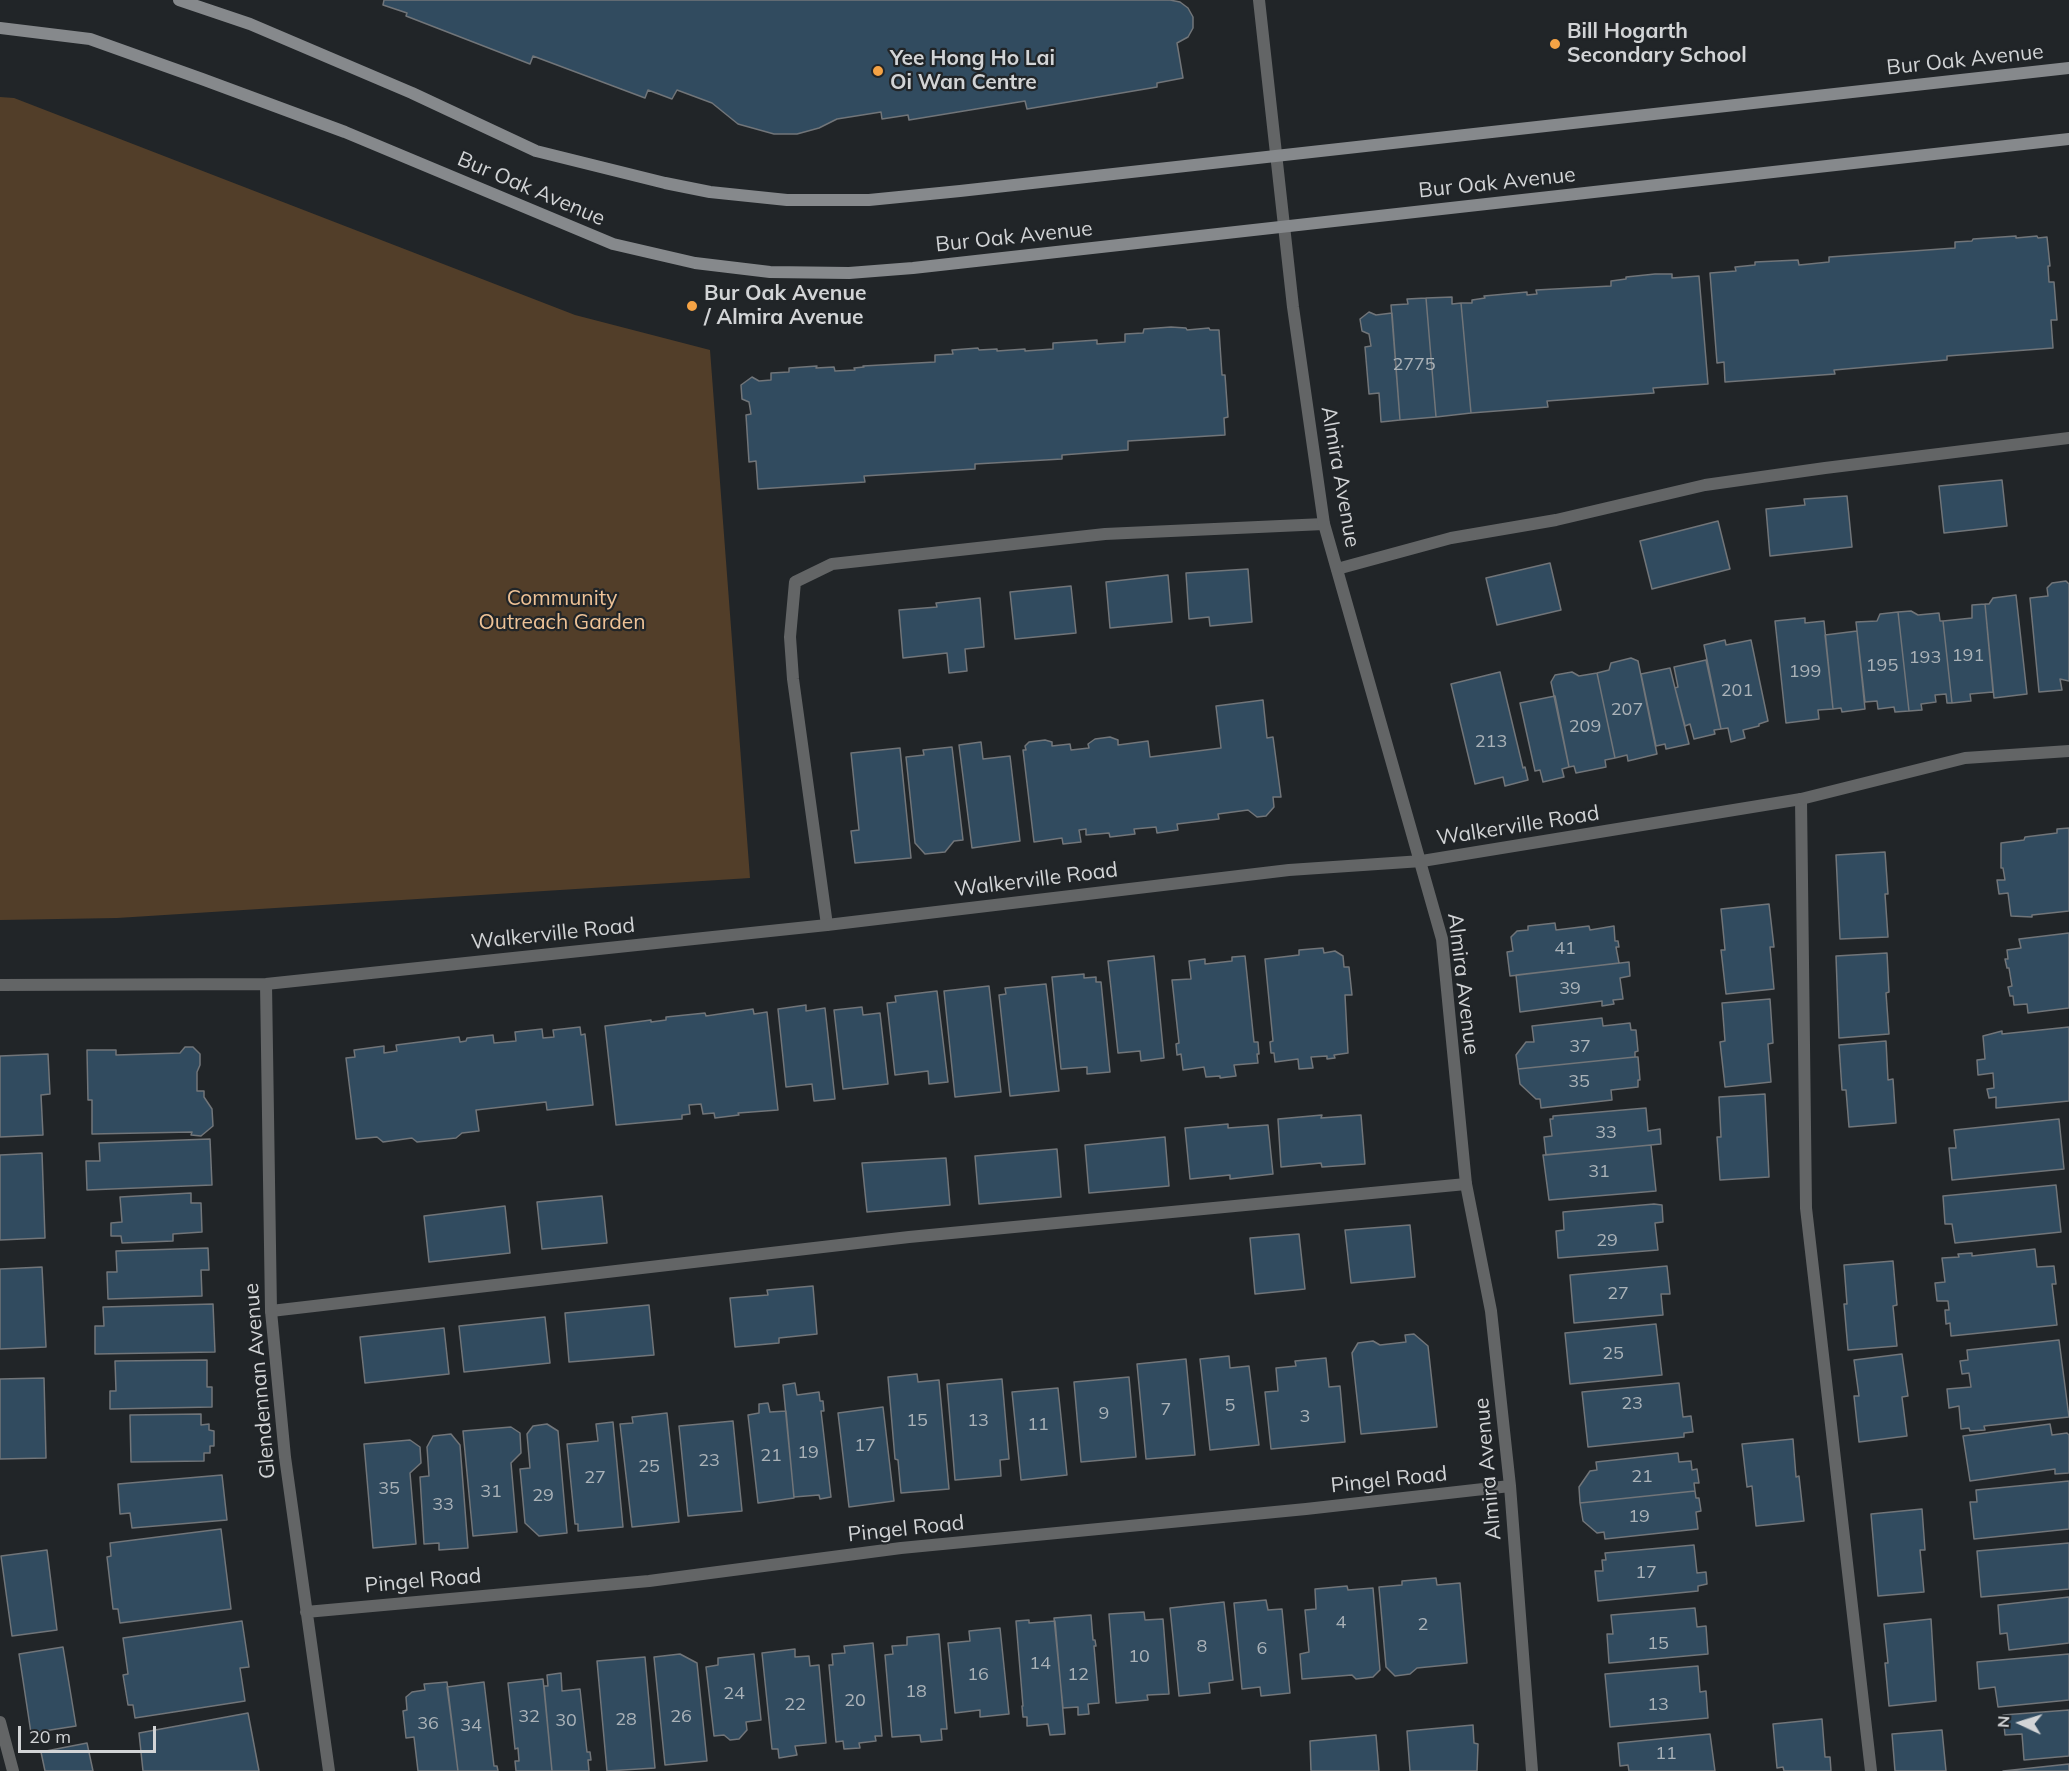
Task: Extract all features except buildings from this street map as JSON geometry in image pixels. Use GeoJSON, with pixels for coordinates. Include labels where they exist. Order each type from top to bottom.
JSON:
{"type":"FeatureCollection","features":[{"type":"Feature","properties":{"kind":"street","name":"Bur Oak Avenue"},"geometry":{"type":"LineString","coordinates":[[179,0],[250,24],[412,93],[536,151],[710,192],[787,200],[869,200],[2069,68]]}},
{"type":"Feature","properties":{"kind":"street","name":"Almira Avenue"},"geometry":{"type":"LineString","coordinates":[[1259,0],[1293,307],[1324,524],[1422,861],[1442,939],[1466,1184],[1491,1311],[1510,1486],[1532,1771]]}},
{"type":"Feature","properties":{"kind":"street","name":"Bur Oak Avenue"},"geometry":{"type":"LineString","coordinates":[[0,28],[90,39],[345,132],[613,244],[695,263],[770,272],[849,273],[956,264],[2069,139]]}},
{"type":"Feature","properties":{"kind":"street"},"geometry":{"type":"LineString","coordinates":[[1338,569],[1451,538],[1556,520],[1706,485],[2069,438]]}},
{"type":"Feature","properties":{"kind":"street"},"geometry":{"type":"LineString","coordinates":[[827,925],[793,679],[790,637],[795,582],[832,564],[1105,534],[1324,524]]}},
{"type":"Feature","properties":{"kind":"street","name":"Walkerville Road"},"geometry":{"type":"LineString","coordinates":[[0,985],[266,984],[827,925],[1289,870],[1422,861],[1801,799],[1965,758],[2069,751]]}},
{"type":"Feature","properties":{"kind":"street"},"geometry":{"type":"LineString","coordinates":[[1801,799],[1806,1208],[1871,1771]]}},
{"type":"Feature","properties":{"kind":"street","name":"Glendennan Avenue"},"geometry":{"type":"LineString","coordinates":[[266,984],[271,1311],[285,1457],[329,1771]]}},
{"type":"Feature","properties":{"kind":"street"},"geometry":{"type":"LineString","coordinates":[[271,1311],[909,1237],[1466,1184]]}},
{"type":"Feature","properties":{"kind":"street","name":"Pingel Road"},"geometry":{"type":"LineString","coordinates":[[306,1612],[649,1581],[901,1548],[1306,1509],[1510,1486]]}},
{"type":"Feature","properties":{"kind":"street"},"geometry":{"type":"LineString","coordinates":[[0,1722],[13,1771]]}},
{"type":"Feature","properties":{"kind":"green space","name":"Community Outreach Garden"},"geometry":{"type":"Polygon","coordinates":[[[0,97],[14,98],[575,315],[710,350],[750,878],[117,918],[0,920],[0,97]]]}},
{"type":"Feature","properties":{"kind":"place","name":"Bill Hogarth Secondary School"},"geometry":{"type":"Point","coordinates":[1555,44]}},
{"type":"Feature","properties":{"kind":"place","name":"Yee Hong Ho Lai Oi Wan Centre"},"geometry":{"type":"Point","coordinates":[878,71]}},
{"type":"Feature","properties":{"kind":"place","name":"Bur Oak Avenue / Almira Avenue"},"geometry":{"type":"Point","coordinates":[692,306]}}]}
